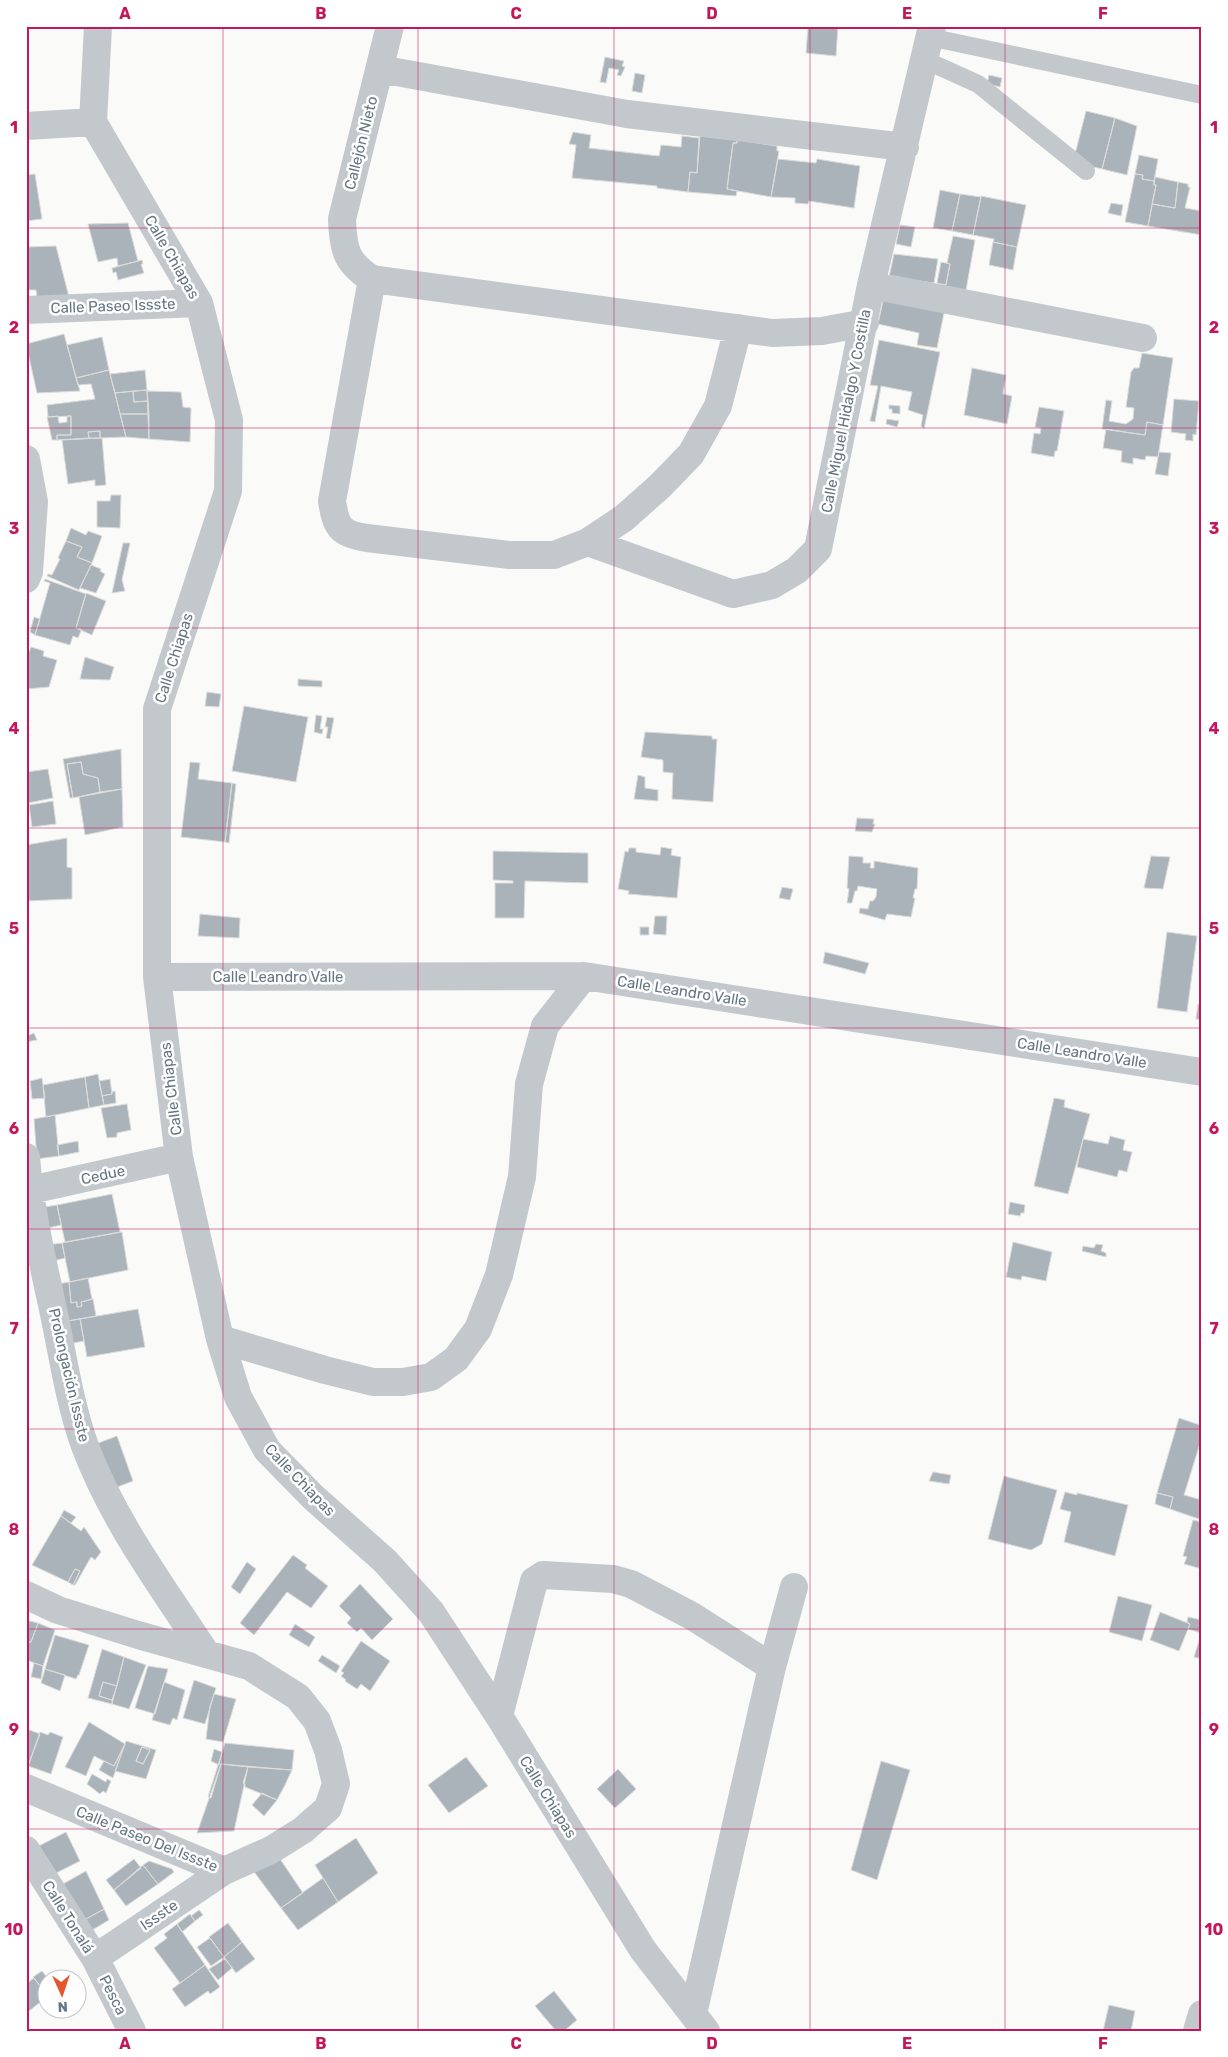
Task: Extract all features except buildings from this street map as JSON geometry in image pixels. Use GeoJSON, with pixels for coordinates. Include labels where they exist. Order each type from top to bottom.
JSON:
{"type":"FeatureCollection","features":[{"type":"Feature","properties":{"kind":"street"},"geometry":{"type":"LineString","coordinates":[[26,126],[93,122],[98,26]]}},
{"type":"Feature","properties":{"kind":"street","name":"Callejón Nieto"},"geometry":{"type":"LineString","coordinates":[[372,279],[360,272],[349,260],[343,240],[342,219],[390,26]]}},
{"type":"Feature","properties":{"kind":"street","name":"Calle Miguel Hidalgo Y Costilla"},"geometry":{"type":"LineString","coordinates":[[588,542],[733,594],[772,584],[797,570],[818,549],[865,323],[871,285],[929,41]]}},
{"type":"Feature","properties":{"kind":"street"},"geometry":{"type":"LineString","coordinates":[[380,69],[627,114],[905,147]]}},
{"type":"Feature","properties":{"kind":"street","name":"Calle Chiapas"},"geometry":{"type":"LineString","coordinates":[[93,122],[199,303],[229,420],[228,492],[157,708],[158,977],[179,1158],[220,1339],[238,1396],[267,1450],[313,1497],[385,1561],[431,1612],[499,1716],[643,1950],[699,2023]]}},
{"type":"Feature","properties":{"kind":"street"},"geometry":{"type":"LineString","coordinates":[[738,328],[718,406],[691,454],[660,486],[624,518],[588,542],[554,555],[510,555],[353,536],[341,530],[334,517],[332,501],[372,279],[738,328],[772,333],[822,331],[865,323]]}},
{"type":"Feature","properties":{"kind":"street"},"geometry":{"type":"LineString","coordinates":[[871,285],[1143,338]]}},
{"type":"Feature","properties":{"kind":"street","name":"Calle Paseo Issste"},"geometry":{"type":"LineString","coordinates":[[26,310],[199,303]]}},
{"type":"Feature","properties":{"kind":"street"},"geometry":{"type":"LineString","coordinates":[[26,459],[34,502],[26,579]]}},
{"type":"Feature","properties":{"kind":"street"},"geometry":{"type":"LineString","coordinates":[[220,1339],[373,1382],[403,1382],[431,1377],[456,1359],[478,1329],[499,1275],[522,1178],[530,1084],[545,1026],[584,976]]}},
{"type":"Feature","properties":{"kind":"street","name":"Calle Leandro Valle"},"geometry":{"type":"LineString","coordinates":[[158,977],[584,976],[1202,1072]]}},
{"type":"Feature","properties":{"kind":"street","name":"Prolongación Issste"},"geometry":{"type":"LineString","coordinates":[[26,1157],[28,1191],[57,1330],[85,1446],[100,1479],[141,1556],[205,1652]]}},
{"type":"Feature","properties":{"kind":"street","name":"Cedue"},"geometry":{"type":"LineString","coordinates":[[28,1191],[179,1158]]}},
{"type":"Feature","properties":{"kind":"street"},"geometry":{"type":"LineString","coordinates":[[499,1716],[534,1581],[543,1575],[612,1579],[631,1584],[692,1616],[772,1667]]}},
{"type":"Feature","properties":{"kind":"street"},"geometry":{"type":"LineString","coordinates":[[699,2023],[772,1667],[794,1587]]}},
{"type":"Feature","properties":{"kind":"street","name":"Calle Paseo Del Issste"},"geometry":{"type":"LineString","coordinates":[[26,1595],[58,1610],[249,1666],[298,1697],[317,1721],[328,1750],[336,1784],[328,1808],[303,1830],[271,1850],[224,1871],[26,1788]]}},
{"type":"Feature","properties":{"kind":"street","name":"Calle Tonalá"},"geometry":{"type":"LineString","coordinates":[[26,1850],[95,1958]]}},
{"type":"Feature","properties":{"kind":"street","name":"Issste"},"geometry":{"type":"LineString","coordinates":[[95,1958],[224,1871]]}},
{"type":"Feature","properties":{"kind":"street","name":"Pesca"},"geometry":{"type":"LineString","coordinates":[[95,1958],[132,2031]]}},
{"type":"Feature","properties":{"kind":"street"},"geometry":{"type":"LineString","coordinates":[[1197,2031],[1202,2014]]}},
{"type":"Feature","properties":{"kind":"lane"},"geometry":{"type":"LineString","coordinates":[[929,41],[1202,95]]}},
{"type":"Feature","properties":{"kind":"lane"},"geometry":{"type":"LineString","coordinates":[[929,41],[978,84],[1086,171]]}}]}
